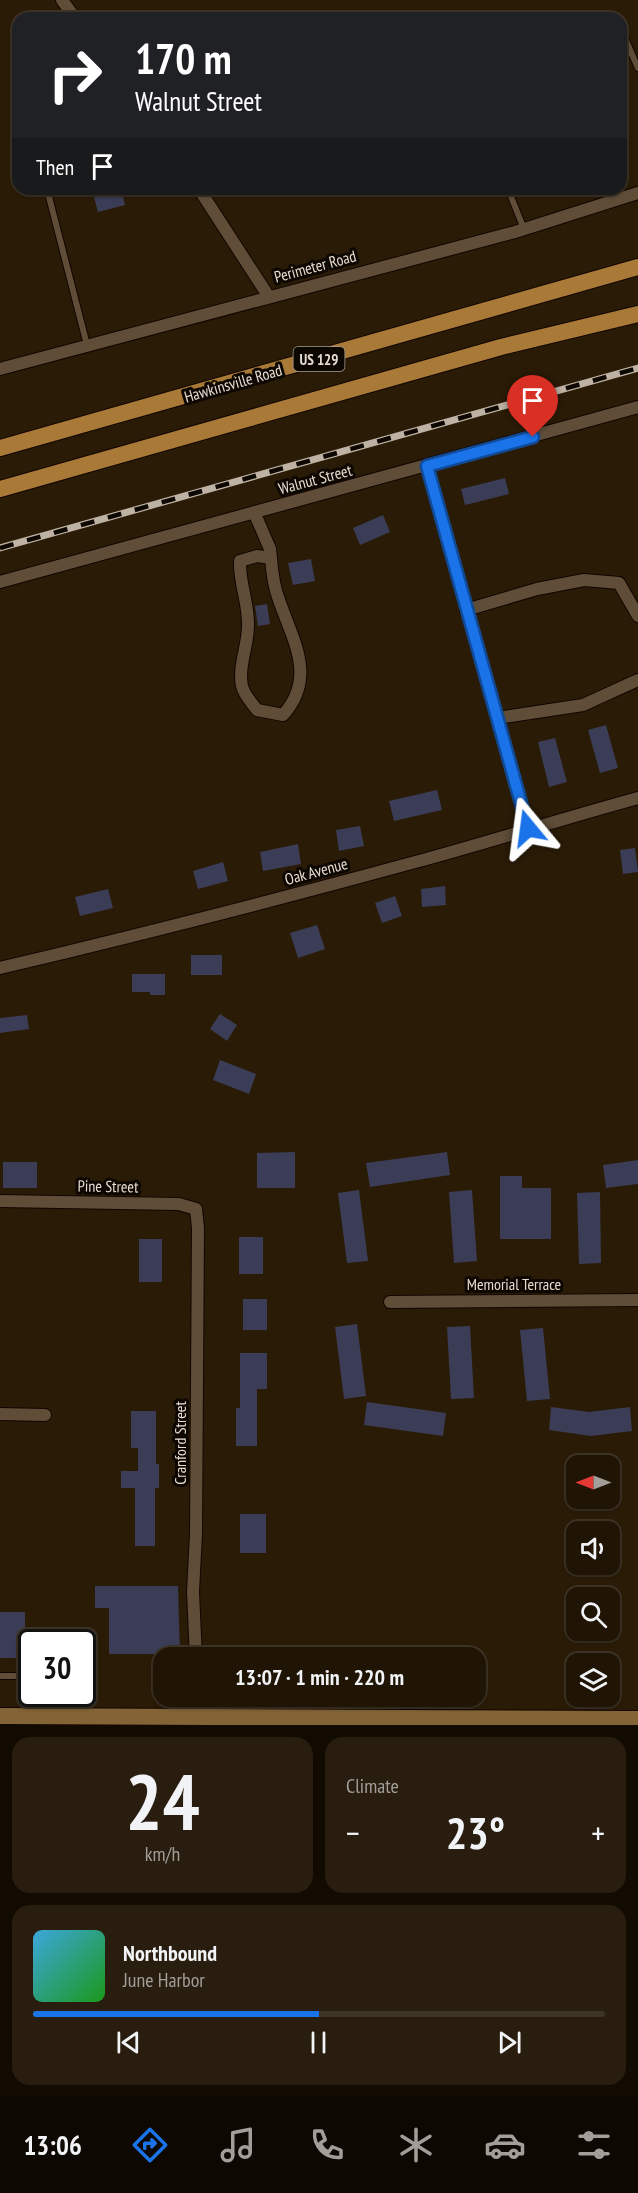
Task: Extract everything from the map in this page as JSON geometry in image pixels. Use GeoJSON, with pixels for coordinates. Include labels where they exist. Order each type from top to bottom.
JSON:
{"type":"FeatureCollection","features":[{"type":"Feature","properties":{"kind":"main road","name":"Hawkinsville Road"},"geometry":{"type":"LineString","coordinates":[[0,448],[638,267]]}},
{"type":"Feature","properties":{"kind":"main road","name":"US 129"},"geometry":{"type":"LineString","coordinates":[[0,489],[501,347],[638,314]]}},
{"type":"Feature","properties":{"kind":"main road"},"geometry":{"type":"LineString","coordinates":[[0,1716],[56,1721],[198,1717],[638,1719]]}},
{"type":"Feature","properties":{"kind":"street","name":"Perimeter Road"},"geometry":{"type":"LineString","coordinates":[[0,369],[525,229],[638,193]]}},
{"type":"Feature","properties":{"kind":"street"},"geometry":{"type":"LineString","coordinates":[[203,195],[268,296]]}},
{"type":"Feature","properties":{"kind":"street","name":"Walnut Street"},"geometry":{"type":"LineString","coordinates":[[0,582],[638,407]]}},
{"type":"Feature","properties":{"kind":"street"},"geometry":{"type":"LineString","coordinates":[[427,466],[528,828]]}},
{"type":"Feature","properties":{"kind":"street"},"geometry":{"type":"LineString","coordinates":[[254,512],[270,549],[278,597],[299,653],[302,679],[295,702],[283,715],[257,710],[242,689],[241,674],[248,626],[239,577],[240,561],[257,555],[271,558]]}},
{"type":"Feature","properties":{"kind":"street"},"geometry":{"type":"LineString","coordinates":[[466,610],[537,589],[584,580],[619,583],[638,616]]}},
{"type":"Feature","properties":{"kind":"street"},"geometry":{"type":"LineString","coordinates":[[497,718],[583,705],[638,680]]}},
{"type":"Feature","properties":{"kind":"street","name":"Oak Avenue"},"geometry":{"type":"LineString","coordinates":[[0,968],[127,938],[397,867],[638,798]]}},
{"type":"Feature","properties":{"kind":"street","name":"Pine Street"},"geometry":{"type":"LineString","coordinates":[[0,1201],[179,1204],[196,1209],[198,1228]]}},
{"type":"Feature","properties":{"kind":"street","name":"Cranford Street"},"geometry":{"type":"LineString","coordinates":[[196,1647],[193,1592],[196,1522],[198,1228]]}},
{"type":"Feature","properties":{"kind":"street","name":"Memorial Terrace"},"geometry":{"type":"LineString","coordinates":[[390,1302],[638,1300]]}},
{"type":"Feature","properties":{"kind":"street"},"geometry":{"type":"LineString","coordinates":[[0,1414],[45,1415]]}},
{"type":"Feature","properties":{"kind":"street"},"geometry":{"type":"LineString","coordinates":[[198,1707],[198,1717]]}},
{"type":"Feature","properties":{"kind":"lane"},"geometry":{"type":"LineString","coordinates":[[627,43],[638,68]]}},
{"type":"Feature","properties":{"kind":"lane"},"geometry":{"type":"LineString","coordinates":[[49,195],[87,345]]}},
{"type":"Feature","properties":{"kind":"lane"},"geometry":{"type":"LineString","coordinates":[[510,195],[525,229]]}},
{"type":"Feature","properties":{"kind":"lane"},"geometry":{"type":"LineString","coordinates":[[0,1676],[18,1676]]}},
{"type":"Feature","properties":{"kind":"building"},"geometry":{"type":"Polygon","coordinates":[[[94,195],[122,195],[125,205],[98,212],[94,195]]]}},
{"type":"Feature","properties":{"kind":"building"},"geometry":{"type":"Polygon","coordinates":[[[505,478],[509,494],[465,505],[461,489],[505,478]]]}},
{"type":"Feature","properties":{"kind":"building"},"geometry":{"type":"Polygon","coordinates":[[[383,515],[390,532],[360,545],[353,528],[383,515]]]}},
{"type":"Feature","properties":{"kind":"building"},"geometry":{"type":"Polygon","coordinates":[[[311,559],[315,581],[293,585],[288,563],[311,559]]]}},
{"type":"Feature","properties":{"kind":"building"},"geometry":{"type":"Polygon","coordinates":[[[267,604],[270,624],[258,626],[255,606],[267,604]]]}},
{"type":"Feature","properties":{"kind":"building"},"geometry":{"type":"Polygon","coordinates":[[[606,725],[618,768],[600,773],[588,730],[606,725]]]}},
{"type":"Feature","properties":{"kind":"building"},"geometry":{"type":"Polygon","coordinates":[[[555,738],[567,782],[549,787],[538,742],[555,738]]]}},
{"type":"Feature","properties":{"kind":"building"},"geometry":{"type":"Polygon","coordinates":[[[437,790],[442,810],[394,821],[389,801],[437,790]]]}},
{"type":"Feature","properties":{"kind":"building"},"geometry":{"type":"Polygon","coordinates":[[[360,826],[364,846],[339,851],[336,830],[360,826]]]}},
{"type":"Feature","properties":{"kind":"building"},"geometry":{"type":"Polygon","coordinates":[[[298,844],[301,864],[263,871],[260,852],[298,844]]]}},
{"type":"Feature","properties":{"kind":"building"},"geometry":{"type":"Polygon","coordinates":[[[635,848],[638,872],[623,874],[620,850],[635,848]]]}},
{"type":"Feature","properties":{"kind":"building"},"geometry":{"type":"Polygon","coordinates":[[[223,862],[228,881],[198,889],[193,871],[223,862]]]}},
{"type":"Feature","properties":{"kind":"building"},"geometry":{"type":"Polygon","coordinates":[[[445,886],[446,905],[422,907],[421,889],[445,886]]]}},
{"type":"Feature","properties":{"kind":"building"},"geometry":{"type":"Polygon","coordinates":[[[108,889],[113,908],[80,916],[75,897],[108,889]]]}},
{"type":"Feature","properties":{"kind":"building"},"geometry":{"type":"Polygon","coordinates":[[[395,896],[402,916],[382,923],[375,903],[395,896]]]}},
{"type":"Feature","properties":{"kind":"building"},"geometry":{"type":"Polygon","coordinates":[[[317,925],[325,949],[298,958],[290,933],[317,925]]]}},
{"type":"Feature","properties":{"kind":"building"},"geometry":{"type":"Polygon","coordinates":[[[191,955],[222,955],[222,975],[191,975],[191,955]]]}},
{"type":"Feature","properties":{"kind":"building"},"geometry":{"type":"Polygon","coordinates":[[[132,974],[165,974],[165,995],[132,992],[132,974]]]}},
{"type":"Feature","properties":{"kind":"building"},"geometry":{"type":"Polygon","coordinates":[[[220,1014],[237,1025],[227,1041],[210,1029],[220,1014]]]}},
{"type":"Feature","properties":{"kind":"building"},"geometry":{"type":"Polygon","coordinates":[[[27,1015],[29,1029],[0,1033],[0,1018],[27,1015]]]}},
{"type":"Feature","properties":{"kind":"building"},"geometry":{"type":"Polygon","coordinates":[[[220,1060],[256,1074],[249,1094],[213,1080],[220,1060]]]}},
{"type":"Feature","properties":{"kind":"building"},"geometry":{"type":"Polygon","coordinates":[[[295,1152],[295,1188],[257,1188],[257,1153],[295,1152]]]}},
{"type":"Feature","properties":{"kind":"building"},"geometry":{"type":"Polygon","coordinates":[[[447,1152],[450,1175],[370,1187],[366,1163],[447,1152]]]}},
{"type":"Feature","properties":{"kind":"building"},"geometry":{"type":"Polygon","coordinates":[[[638,1160],[638,1184],[606,1188],[603,1165],[638,1160]]]}},
{"type":"Feature","properties":{"kind":"building"},"geometry":{"type":"Polygon","coordinates":[[[3,1162],[37,1162],[37,1188],[3,1188],[3,1162]]]}},
{"type":"Feature","properties":{"kind":"building"},"geometry":{"type":"Polygon","coordinates":[[[500,1176],[522,1176],[522,1188],[551,1188],[551,1239],[500,1239],[500,1176]]]}},
{"type":"Feature","properties":{"kind":"building"},"geometry":{"type":"Polygon","coordinates":[[[359,1190],[368,1261],[347,1263],[338,1193],[359,1190]]]}},
{"type":"Feature","properties":{"kind":"building"},"geometry":{"type":"Polygon","coordinates":[[[472,1190],[477,1261],[454,1263],[449,1192],[472,1190]]]}},
{"type":"Feature","properties":{"kind":"building"},"geometry":{"type":"Polygon","coordinates":[[[600,1192],[601,1263],[579,1264],[577,1193],[600,1192]]]}},
{"type":"Feature","properties":{"kind":"building"},"geometry":{"type":"Polygon","coordinates":[[[239,1237],[263,1237],[263,1274],[239,1274],[239,1237]]]}},
{"type":"Feature","properties":{"kind":"building"},"geometry":{"type":"Polygon","coordinates":[[[139,1239],[162,1239],[162,1282],[139,1282],[139,1239]]]}},
{"type":"Feature","properties":{"kind":"building"},"geometry":{"type":"Polygon","coordinates":[[[243,1299],[267,1299],[267,1330],[243,1330],[243,1299]]]}},
{"type":"Feature","properties":{"kind":"building"},"geometry":{"type":"Polygon","coordinates":[[[357,1324],[366,1396],[344,1399],[335,1327],[357,1324]]]}},
{"type":"Feature","properties":{"kind":"building"},"geometry":{"type":"Polygon","coordinates":[[[470,1326],[474,1398],[451,1399],[447,1327],[470,1326]]]}},
{"type":"Feature","properties":{"kind":"building"},"geometry":{"type":"Polygon","coordinates":[[[543,1328],[550,1399],[527,1401],[520,1330],[543,1328]]]}},
{"type":"Feature","properties":{"kind":"building"},"geometry":{"type":"Polygon","coordinates":[[[240,1353],[267,1353],[267,1389],[257,1389],[257,1446],[236,1446],[236,1408],[240,1408],[240,1353]]]}},
{"type":"Feature","properties":{"kind":"building"},"geometry":{"type":"Polygon","coordinates":[[[367,1402],[446,1413],[443,1436],[364,1425],[367,1402]]]}},
{"type":"Feature","properties":{"kind":"building"},"geometry":{"type":"Polygon","coordinates":[[[551,1407],[589,1412],[630,1407],[632,1431],[591,1436],[549,1430],[551,1407]]]}},
{"type":"Feature","properties":{"kind":"building"},"geometry":{"type":"Polygon","coordinates":[[[131,1411],[156,1411],[156,1464],[159,1464],[159,1488],[155,1488],[155,1546],[135,1546],[135,1488],[121,1488],[121,1471],[138,1471],[138,1448],[131,1448],[131,1411]]]}},
{"type":"Feature","properties":{"kind":"building"},"geometry":{"type":"Polygon","coordinates":[[[240,1514],[266,1514],[266,1553],[240,1553],[240,1514]]]}},
{"type":"Feature","properties":{"kind":"building"},"geometry":{"type":"Polygon","coordinates":[[[95,1586],[178,1586],[180,1647],[153,1647],[153,1654],[109,1654],[109,1608],[95,1608],[95,1586]]]}},
{"type":"Feature","properties":{"kind":"building"},"geometry":{"type":"Polygon","coordinates":[[[0,1612],[25,1612],[25,1629],[18,1629],[18,1658],[0,1658],[0,1612]]]}},
{"type":"Feature","properties":{"kind":"railway"},"geometry":{"type":"LineString","coordinates":[[0,548],[638,368]]}},
{"type":"Feature","properties":{"kind":"route"},"geometry":{"type":"LineString","coordinates":[[528,828],[427,466],[533,437]]}}]}
